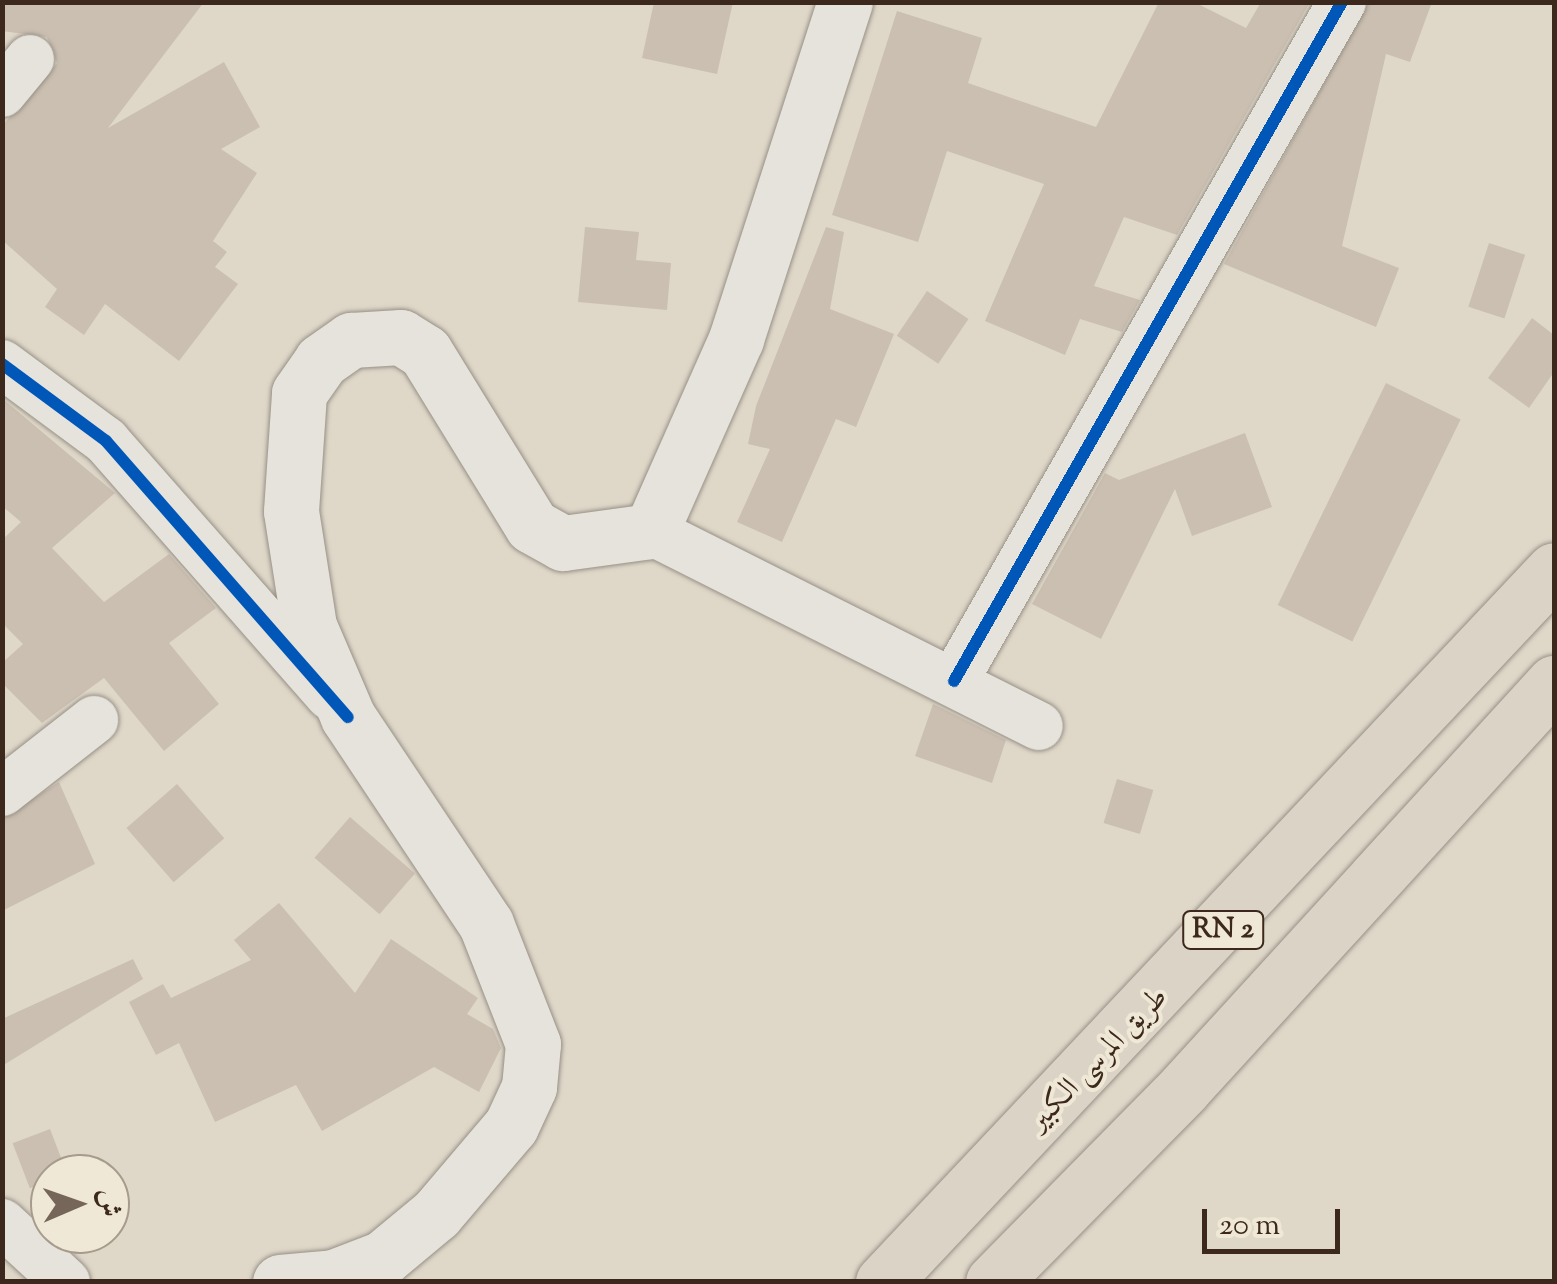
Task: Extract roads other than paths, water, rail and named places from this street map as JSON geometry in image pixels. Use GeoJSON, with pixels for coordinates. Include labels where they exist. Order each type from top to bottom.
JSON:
{"type":"FeatureCollection","features":[{"type":"Feature","properties":{"kind":"main road"},"geometry":{"type":"LineString","coordinates":[[280,1282],[334,1277],[383,1258],[481,1171],[529,1087],[524,1007],[486,924],[348,718],[309,626],[291,511],[299,392],[321,360],[351,340],[379,332],[424,352],[532,526],[563,543],[651,532],[736,339],[846,2]]}},
{"type":"Feature","properties":{"kind":"main road","name":"طريق المرسى الكبير"},"geometry":{"type":"LineString","coordinates":[[883,1282],[1554,570]]}},
{"type":"Feature","properties":{"kind":"main road","name":"RN 2"},"geometry":{"type":"LineString","coordinates":[[993,1282],[1184,1088],[1554,684]]}},
{"type":"Feature","properties":{"kind":"street"},"geometry":{"type":"LineString","coordinates":[[954,681],[1342,2]]}},
{"type":"Feature","properties":{"kind":"street"},"geometry":{"type":"LineString","coordinates":[[2,364],[106,441],[348,718]]}},
{"type":"Feature","properties":{"kind":"street"},"geometry":{"type":"LineString","coordinates":[[651,532],[1040,726]]}},
{"type":"Feature","properties":{"kind":"street"},"geometry":{"type":"LineString","coordinates":[[2,792],[94,720]]}},
{"type":"Feature","properties":{"kind":"street"},"geometry":{"type":"LineString","coordinates":[[2,1223],[66,1282]]}}]}
